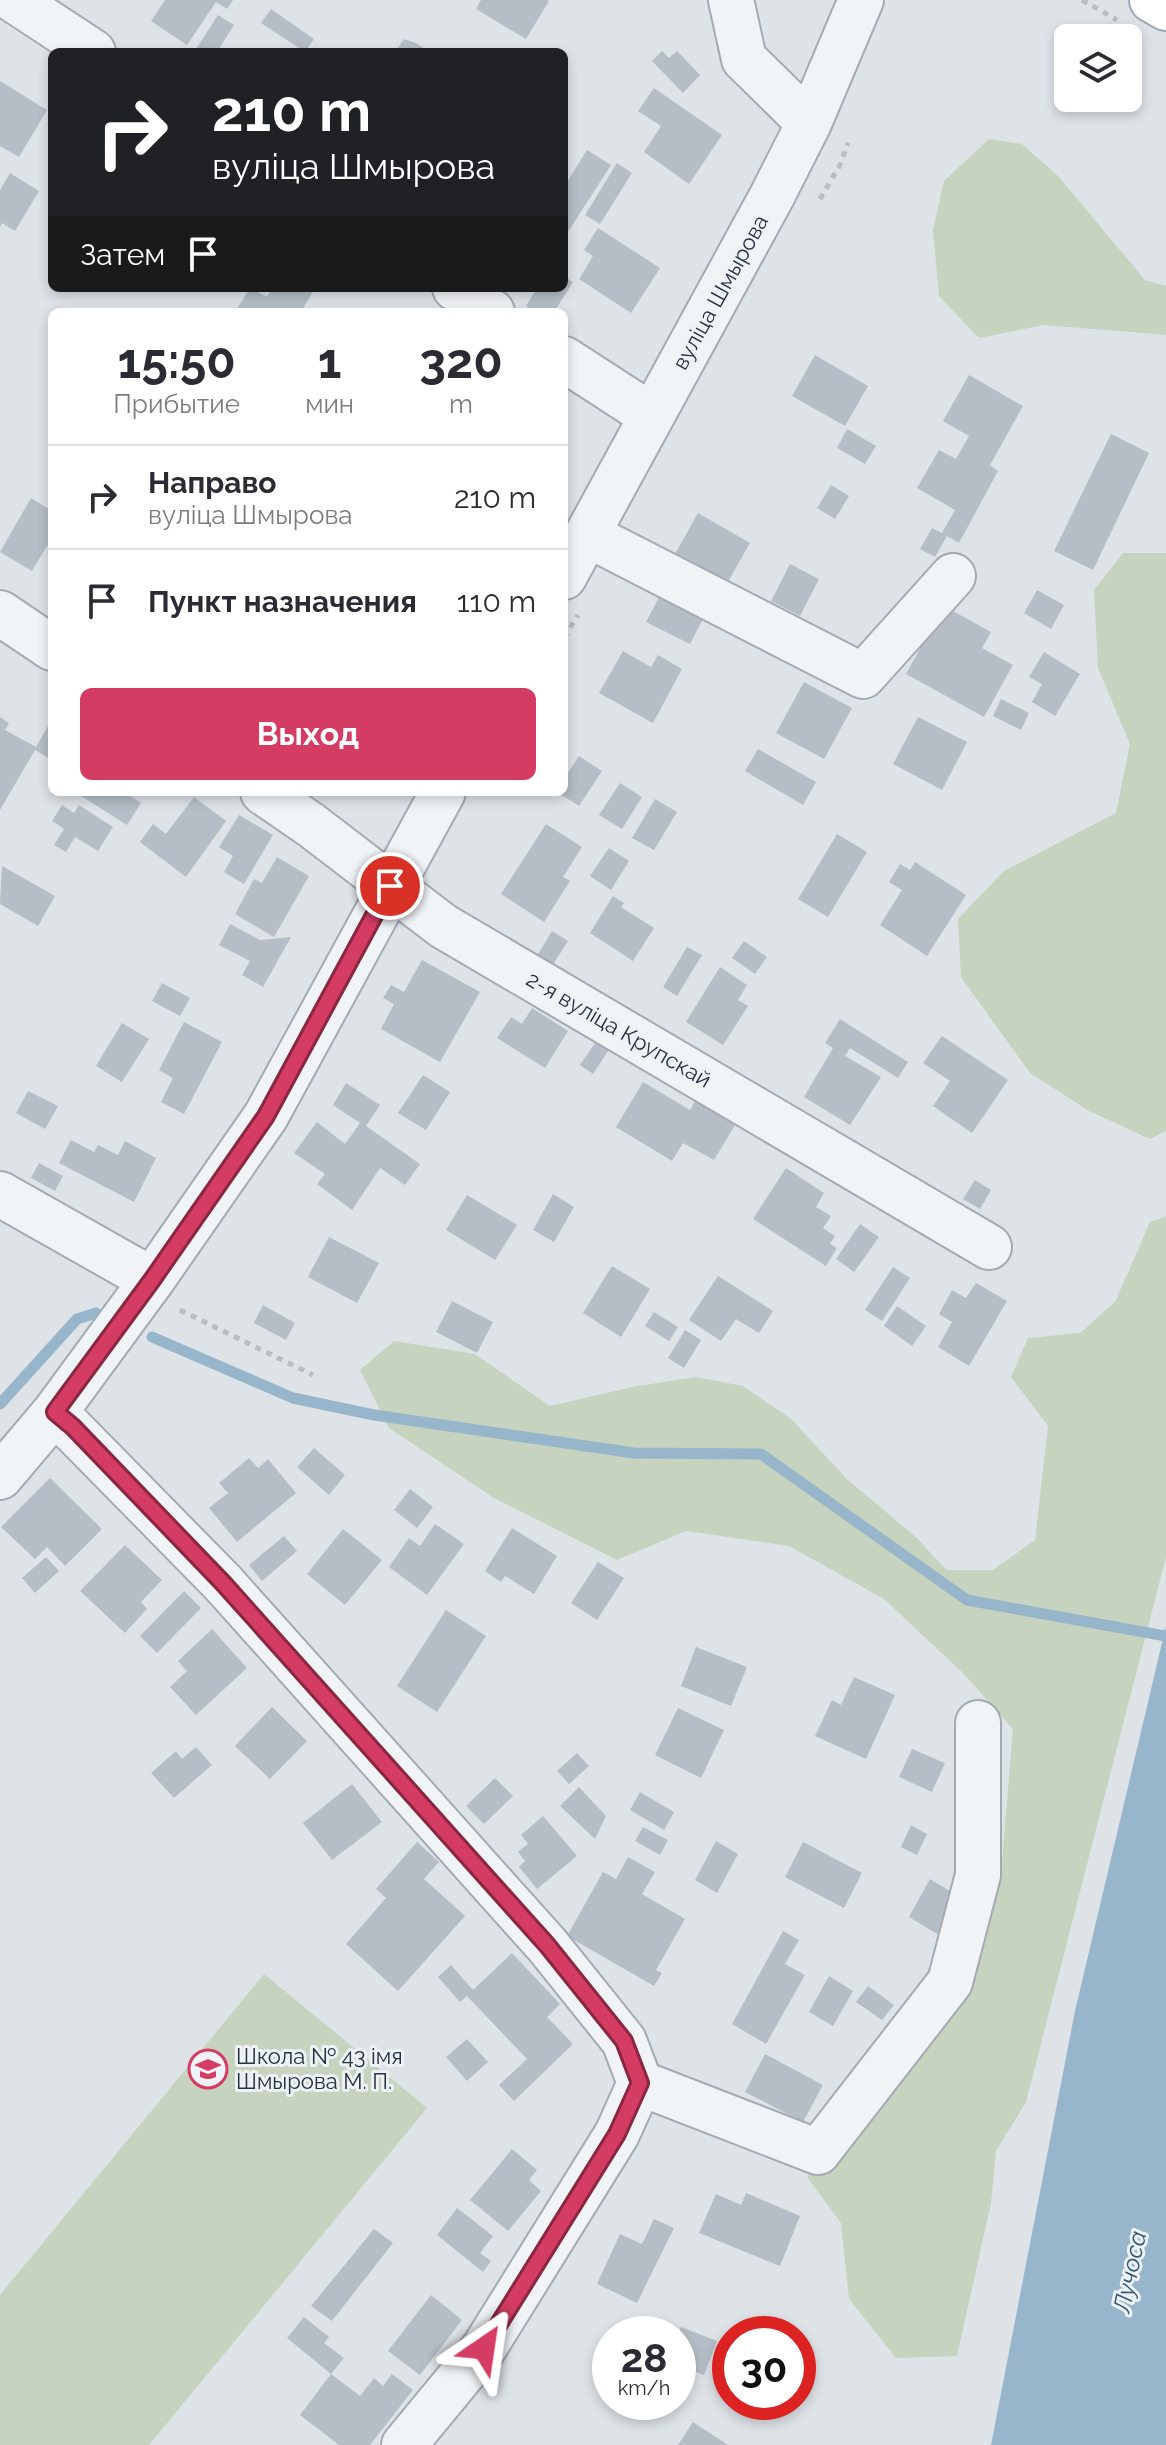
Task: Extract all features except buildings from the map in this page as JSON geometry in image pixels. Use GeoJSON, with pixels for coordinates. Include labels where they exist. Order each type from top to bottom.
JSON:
{"type":"FeatureCollection","features":[{"type":"Feature","properties":{"kind":"main road"},"geometry":{"type":"LineString","coordinates":[[1152,0],[1166,8]]}},
{"type":"Feature","properties":{"kind":"street"},"geometry":{"type":"LineString","coordinates":[[14,0],[87,48]]}},
{"type":"Feature","properties":{"kind":"street"},"geometry":{"type":"LineString","coordinates":[[731,0],[744,59],[809,123]]}},
{"type":"Feature","properties":{"kind":"street","name":"вуліца Шмырова"},"geometry":{"type":"LineString","coordinates":[[568,570],[809,123],[861,0]]}},
{"type":"Feature","properties":{"kind":"street"},"geometry":{"type":"LineString","coordinates":[[461,292],[486,308]]}},
{"type":"Feature","properties":{"kind":"street"},"geometry":{"type":"LineString","coordinates":[[568,362],[652,416]]}},
{"type":"Feature","properties":{"kind":"street"},"geometry":{"type":"LineString","coordinates":[[588,535],[863,676],[953,576]]}},
{"type":"Feature","properties":{"kind":"street"},"geometry":{"type":"LineString","coordinates":[[0,613],[48,645]]}},
{"type":"Feature","properties":{"kind":"street","name":"2-я вуліца Крупскай"},"geometry":{"type":"LineString","coordinates":[[269,796],[443,926],[989,1247]]}},
{"type":"Feature","properties":{"kind":"street"},"geometry":{"type":"LineString","coordinates":[[0,1477],[160,1292],[266,1116],[441,796]]}},
{"type":"Feature","properties":{"kind":"street"},"geometry":{"type":"LineString","coordinates":[[0,1194],[160,1292]]}},
{"type":"Feature","properties":{"kind":"street"},"geometry":{"type":"LineString","coordinates":[[55,1412],[223,1583],[547,1945],[624,2041],[640,2083],[617,2134],[484,2348],[404,2445]]}},
{"type":"Feature","properties":{"kind":"street"},"geometry":{"type":"LineString","coordinates":[[640,2083],[818,2152],[950,1982],[978,1875],[978,1723]]}},
{"type":"Feature","properties":{"kind":"path"},"geometry":{"type":"LineString","coordinates":[[160,1292],[313,1375]]}},
{"type":"Feature","properties":{"kind":"green space"},"geometry":{"type":"Polygon","coordinates":[[[989,139],[1022,144],[1059,177],[1145,280],[1166,286],[1166,335],[1044,325],[979,338],[939,296],[933,230],[944,181],[989,139]]]}},
{"type":"Feature","properties":{"kind":"green space"},"geometry":{"type":"Polygon","coordinates":[[[1123,553],[1166,553],[1166,1131],[1150,1139],[1089,1111],[1030,1073],[961,977],[958,919],[1004,871],[1116,813],[1130,744],[1098,668],[1094,590],[1123,553]]]}},
{"type":"Feature","properties":{"kind":"green space"},"geometry":{"type":"Polygon","coordinates":[[[1166,1216],[1166,1557],[1026,2102],[996,2151],[991,2203],[957,2356],[896,2358],[849,2299],[841,2223],[807,2177],[863,2101],[958,1994],[1001,1874],[1013,1729],[961,1671],[884,1599],[789,1546],[686,1531],[617,1560],[494,1498],[389,1428],[360,1370],[394,1341],[475,1354],[550,1406],[632,1387],[696,1377],[743,1386],[790,1418],[848,1480],[917,1538],[946,1570],[993,1570],[1035,1540],[1048,1426],[1011,1377],[1028,1338],[1080,1333],[1115,1302],[1150,1222],[1166,1216]]]}},
{"type":"Feature","properties":{"kind":"green space"},"geometry":{"type":"Polygon","coordinates":[[[264,1974],[427,2108],[149,2445],[0,2445],[0,2295],[264,1974]]]}},
{"type":"Feature","properties":{"kind":"water","name":"Лучоса"},"geometry":{"type":"Polygon","coordinates":[[[1166,1626],[1166,2445],[991,2445],[1075,2011],[1166,1626]]]}},
{"type":"Feature","properties":{"kind":"waterway"},"geometry":{"type":"LineString","coordinates":[[0,1404],[77,1319],[96,1313]]}},
{"type":"Feature","properties":{"kind":"waterway"},"geometry":{"type":"LineString","coordinates":[[152,1337],[293,1398],[374,1415],[634,1453],[761,1454],[967,1600],[1166,1636]]}},
{"type":"Feature","properties":{"kind":"place","name":"Школа № 43 імя Шмырова М. П."},"geometry":{"type":"Point","coordinates":[208,2069]}},
{"type":"Feature","properties":{"kind":"route"},"geometry":{"type":"LineString","coordinates":[[390,886],[266,1116],[55,1412],[223,1583],[547,1945],[624,2041],[640,2083],[629,2109],[617,2134],[484,2348]]}}]}
